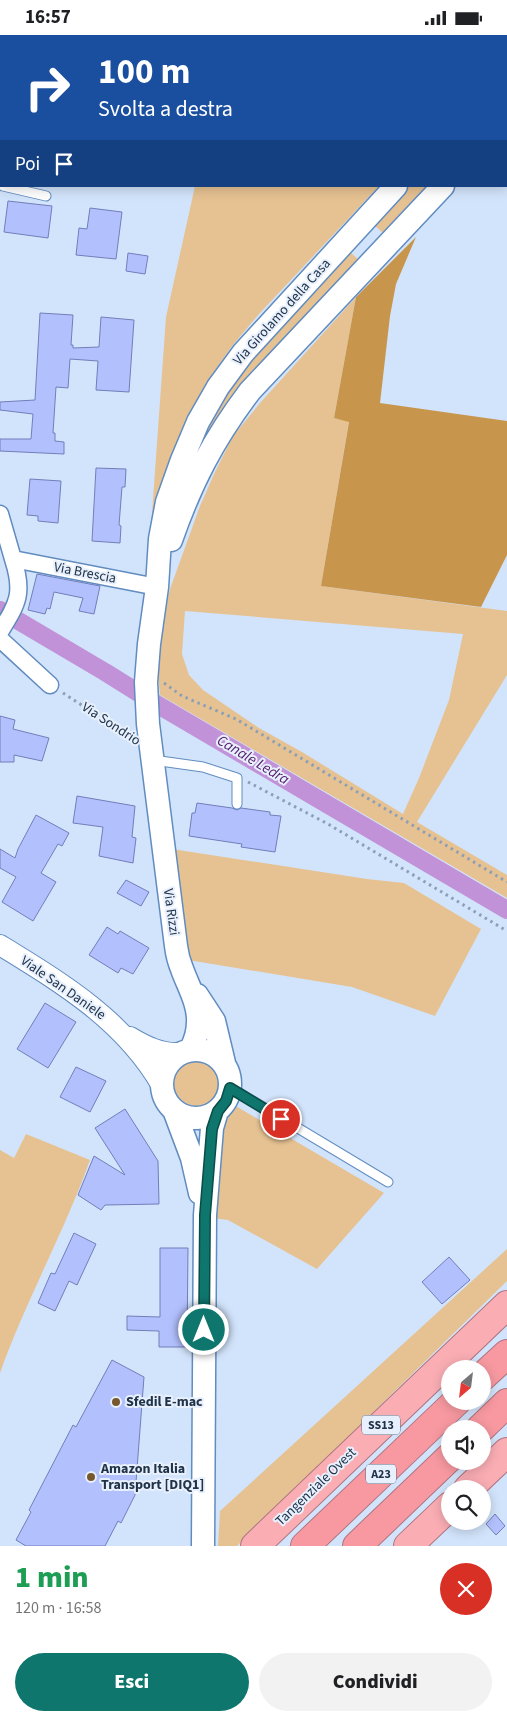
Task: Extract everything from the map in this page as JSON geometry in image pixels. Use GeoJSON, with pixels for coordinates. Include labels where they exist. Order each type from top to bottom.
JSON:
{"type":"FeatureCollection","features":[{"type":"Feature","properties":{"kind":"highway","name":"Tangenziale Ovest"},"geometry":{"type":"LineString","coordinates":[[255,1546],[507,1305]]}},
{"type":"Feature","properties":{"kind":"highway"},"geometry":{"type":"LineString","coordinates":[[491,1368],[507,1353]]}},
{"type":"Feature","properties":{"kind":"highway"},"geometry":{"type":"LineString","coordinates":[[489,1420],[507,1403]]}},
{"type":"Feature","properties":{"kind":"highway","name":"A23"},"geometry":{"type":"LineString","coordinates":[[305,1546],[448,1410]]}},
{"type":"Feature","properties":{"kind":"highway"},"geometry":{"type":"LineString","coordinates":[[477,1480],[507,1452]]}},
{"type":"Feature","properties":{"kind":"highway","name":"A23"},"geometry":{"type":"LineString","coordinates":[[357,1546],[441,1466]]}},
{"type":"Feature","properties":{"kind":"highway"},"geometry":{"type":"LineString","coordinates":[[408,1546],[441,1515]]}},
{"type":"Feature","properties":{"kind":"main road","name":"Via Girolamo della Casa"},"geometry":{"type":"LineString","coordinates":[[151,755],[147,676],[157,587],[160,539],[168,502],[182,460],[198,422],[218,387],[243,353],[395,187]]}},
{"type":"Feature","properties":{"kind":"main road","name":"Via Girolamo della Casa"},"geometry":{"type":"LineString","coordinates":[[157,587],[170,543],[191,488],[207,454],[230,418],[250,391],[442,187]]}},
{"type":"Feature","properties":{"kind":"main road"},"geometry":{"type":"LineString","coordinates":[[355,231],[379,254]]}},
{"type":"Feature","properties":{"kind":"main road","name":"Via Sondrio"},"geometry":{"type":"LineString","coordinates":[[151,755],[162,843]]}},
{"type":"Feature","properties":{"kind":"main road","name":"Via Rizzi"},"geometry":{"type":"LineString","coordinates":[[162,843],[176,946],[198,1013],[196,1037],[185,1051]]}},
{"type":"Feature","properties":{"kind":"main road","name":"Via Rizzi"},"geometry":{"type":"LineString","coordinates":[[186,980],[214,1021],[224,1063]]}},
{"type":"Feature","properties":{"kind":"main road"},"geometry":{"type":"LineString","coordinates":[[162,1086],[163,1073],[167,1064],[185,1051]]}},
{"type":"Feature","properties":{"kind":"main road","name":"Viale San Daniele"},"geometry":{"type":"LineString","coordinates":[[185,1051],[208,1051],[224,1063]]}},
{"type":"Feature","properties":{"kind":"main road"},"geometry":{"type":"LineString","coordinates":[[224,1063],[229,1073],[230,1088]]}},
{"type":"Feature","properties":{"kind":"main road","name":"Viale San Daniele"},"geometry":{"type":"LineString","coordinates":[[162,1086],[165,1098],[174,1110],[192,1158],[205,1215]]}},
{"type":"Feature","properties":{"kind":"main road","name":"Viale San Daniele"},"geometry":{"type":"LineString","coordinates":[[202,1546],[205,1215],[212,1129],[218,1111],[226,1101],[230,1088]]}},
{"type":"Feature","properties":{"kind":"main road"},"geometry":{"type":"LineString","coordinates":[[174,1110],[190,1117],[198,1118],[218,1111]]}},
{"type":"Feature","properties":{"kind":"street"},"geometry":{"type":"LineString","coordinates":[[0,514],[19,584],[19,594],[14,609],[0,634],[50,685]]}},
{"type":"Feature","properties":{"kind":"street","name":"Via Brescia"},"geometry":{"type":"LineString","coordinates":[[12,559],[157,587]]}},
{"type":"Feature","properties":{"kind":"street","name":"Viale San Daniele"},"geometry":{"type":"LineString","coordinates":[[0,945],[71,991],[124,1034],[143,1045],[170,1054],[185,1051]]}},
{"type":"Feature","properties":{"kind":"street","name":"Viale San Daniele"},"geometry":{"type":"LineString","coordinates":[[124,1034],[153,1070],[162,1086]]}},
{"type":"Feature","properties":{"kind":"lane"},"geometry":{"type":"LineString","coordinates":[[6,187],[46,196]]}},
{"type":"Feature","properties":{"kind":"lane"},"geometry":{"type":"LineString","coordinates":[[151,755],[203,767],[237,778],[238,804]]}},
{"type":"Feature","properties":{"kind":"lane"},"geometry":{"type":"LineString","coordinates":[[230,1088],[388,1182]]}},
{"type":"Feature","properties":{"kind":"path"},"geometry":{"type":"LineString","coordinates":[[147,676],[182,696],[236,719],[507,882]]}},
{"type":"Feature","properties":{"kind":"path","name":"Via Sondrio"},"geometry":{"type":"LineString","coordinates":[[50,685],[151,755]]}},
{"type":"Feature","properties":{"kind":"path"},"geometry":{"type":"LineString","coordinates":[[237,778],[254,784],[328,824],[507,931]]}},
{"type":"Feature","properties":{"kind":"shaded area"},"geometry":{"type":"Polygon","coordinates":[[[195,187],[378,187],[259,314],[232,346],[208,380],[186,422],[150,541],[166,317],[195,187]]]}},
{"type":"Feature","properties":{"kind":"shaded area"},"geometry":{"type":"Polygon","coordinates":[[[405,187],[429,187],[385,235],[372,223],[405,187]]]}},
{"type":"Feature","properties":{"kind":"shaded area"},"geometry":{"type":"Polygon","coordinates":[[[416,237],[396,284],[390,316],[380,403],[507,421],[507,555],[481,607],[321,586],[349,422],[334,418],[356,297],[416,237]]]}},
{"type":"Feature","properties":{"kind":"shaded area"},"geometry":{"type":"Polygon","coordinates":[[[350,252],[359,260],[191,465],[216,408],[238,373],[350,252]]]}},
{"type":"Feature","properties":{"kind":"shaded area"},"geometry":{"type":"Polygon","coordinates":[[[356,297],[334,418],[349,421],[321,586],[507,611],[507,675],[417,822],[507,875],[507,898],[160,695],[158,672],[160,632],[170,589],[200,506],[214,474],[233,436],[260,403],[356,297]],[[185,611],[182,654],[189,675],[203,690],[259,728],[403,814],[449,700],[463,634],[185,611]]]}},
{"type":"Feature","properties":{"kind":"shaded area"},"geometry":{"type":"Polygon","coordinates":[[[172,849],[404,883],[481,929],[435,1016],[352,987],[188,960],[172,849]]]}},
{"type":"Feature","properties":{"kind":"shaded area"},"geometry":{"type":"Polygon","coordinates":[[[193,1060],[201,1060],[210,1064],[216,1070],[220,1083],[216,1096],[210,1102],[201,1106],[193,1106],[184,1102],[178,1096],[174,1087],[174,1079],[178,1070],[184,1064],[193,1060]]]}},
{"type":"Feature","properties":{"kind":"shaded area"},"geometry":{"type":"Polygon","coordinates":[[[234,1105],[384,1193],[317,1269],[228,1220],[212,1218],[220,1135],[234,1105]]]}},
{"type":"Feature","properties":{"kind":"shaded area"},"geometry":{"type":"Polygon","coordinates":[[[26,1134],[90,1160],[69,1214],[21,1319],[0,1373],[0,1150],[14,1158],[26,1134]]]}},
{"type":"Feature","properties":{"kind":"shaded area"},"geometry":{"type":"Polygon","coordinates":[[[507,1249],[507,1281],[237,1546],[218,1546],[220,1511],[507,1249]]]}},
{"type":"Feature","properties":{"kind":"building"},"geometry":{"type":"Polygon","coordinates":[[[8,201],[52,206],[48,238],[4,232],[8,201]]]}},
{"type":"Feature","properties":{"kind":"building"},"geometry":{"type":"Polygon","coordinates":[[[90,208],[122,212],[116,259],[76,255],[79,228],[87,229],[90,208]]]}},
{"type":"Feature","properties":{"kind":"building"},"geometry":{"type":"Polygon","coordinates":[[[128,253],[148,256],[145,274],[126,271],[128,253]]]}},
{"type":"Feature","properties":{"kind":"building"},"geometry":{"type":"Polygon","coordinates":[[[40,313],[73,315],[71,345],[73,345],[73,348],[99,347],[101,317],[134,320],[129,392],[96,390],[98,361],[70,359],[68,388],[56,387],[53,433],[55,433],[55,441],[64,442],[64,454],[0,451],[0,439],[31,439],[33,414],[0,410],[0,402],[35,400],[40,313]]]}},
{"type":"Feature","properties":{"kind":"building"},"geometry":{"type":"Polygon","coordinates":[[[96,468],[126,469],[125,487],[122,487],[119,525],[121,526],[120,543],[92,541],[96,468]]]}},
{"type":"Feature","properties":{"kind":"building"},"geometry":{"type":"Polygon","coordinates":[[[30,479],[61,481],[58,523],[38,521],[38,516],[27,515],[30,479]]]}},
{"type":"Feature","properties":{"kind":"building"},"geometry":{"type":"Polygon","coordinates":[[[37,574],[100,586],[94,614],[79,611],[83,598],[54,592],[50,609],[47,608],[45,614],[28,610],[37,574]]]}},
{"type":"Feature","properties":{"kind":"building"},"geometry":{"type":"Polygon","coordinates":[[[0,716],[15,720],[13,729],[49,738],[42,761],[14,755],[14,762],[0,762],[0,716]]]}},
{"type":"Feature","properties":{"kind":"building"},"geometry":{"type":"Polygon","coordinates":[[[77,796],[135,806],[132,837],[136,838],[133,863],[99,856],[103,827],[73,823],[77,796]]]}},
{"type":"Feature","properties":{"kind":"building"},"geometry":{"type":"Polygon","coordinates":[[[197,803],[237,810],[241,808],[270,812],[270,815],[281,816],[275,852],[241,847],[242,844],[189,836],[192,813],[195,813],[197,803]]]}},
{"type":"Feature","properties":{"kind":"building"},"geometry":{"type":"Polygon","coordinates":[[[36,815],[69,833],[62,846],[58,844],[41,873],[56,882],[33,921],[2,902],[16,877],[0,868],[0,849],[15,858],[36,815]]]}},
{"type":"Feature","properties":{"kind":"building"},"geometry":{"type":"Polygon","coordinates":[[[126,880],[149,892],[141,906],[117,893],[126,880]]]}},
{"type":"Feature","properties":{"kind":"building"},"geometry":{"type":"Polygon","coordinates":[[[107,927],[118,934],[120,931],[149,948],[133,974],[121,968],[118,973],[89,955],[107,927]]]}},
{"type":"Feature","properties":{"kind":"building"},"geometry":{"type":"Polygon","coordinates":[[[45,1003],[76,1022],[48,1068],[17,1049],[45,1003]]]}},
{"type":"Feature","properties":{"kind":"building"},"geometry":{"type":"Polygon","coordinates":[[[76,1067],[106,1081],[90,1112],[60,1097],[76,1067]]]}},
{"type":"Feature","properties":{"kind":"building"},"geometry":{"type":"Polygon","coordinates":[[[125,1109],[158,1161],[159,1204],[105,1205],[101,1210],[78,1195],[94,1156],[125,1175],[95,1128],[125,1109]]]}},
{"type":"Feature","properties":{"kind":"building"},"geometry":{"type":"Polygon","coordinates":[[[74,1233],[96,1244],[77,1285],[69,1281],[55,1311],[38,1303],[51,1273],[55,1274],[74,1233]]]}},
{"type":"Feature","properties":{"kind":"building"},"geometry":{"type":"Polygon","coordinates":[[[160,1248],[188,1248],[187,1347],[159,1347],[159,1331],[127,1330],[127,1316],[160,1317],[160,1248]]]}},
{"type":"Feature","properties":{"kind":"building"},"geometry":{"type":"Polygon","coordinates":[[[449,1257],[470,1280],[442,1304],[422,1282],[449,1257]]]}},
{"type":"Feature","properties":{"kind":"building","name":"Amazon Italia Transport [DIQ1]"},"geometry":{"type":"Polygon","coordinates":[[[112,1360],[144,1377],[135,1495],[121,1523],[118,1521],[105,1546],[26,1546],[16,1540],[31,1512],[29,1510],[73,1425],[76,1427],[112,1360]]]}},
{"type":"Feature","properties":{"kind":"building"},"geometry":{"type":"Polygon","coordinates":[[[495,1514],[505,1526],[496,1535],[491,1530],[491,1518],[495,1514]]]}},
{"type":"Feature","properties":{"kind":"waterway","name":"Canale Ledra"},"geometry":{"type":"LineString","coordinates":[[0,610],[507,910]]}},
{"type":"Feature","properties":{"kind":"place","name":"Sfedil E-mac"},"geometry":{"type":"Point","coordinates":[116,1402]}},
{"type":"Feature","properties":{"kind":"place","name":"Amazon Italia Transport [DIQ1]"},"geometry":{"type":"Point","coordinates":[91,1477]}},
{"type":"Feature","properties":{"kind":"route"},"geometry":{"type":"LineString","coordinates":[[204,1330],[205,1215],[212,1129],[218,1111],[226,1101],[230,1088],[281,1119]]}}]}
